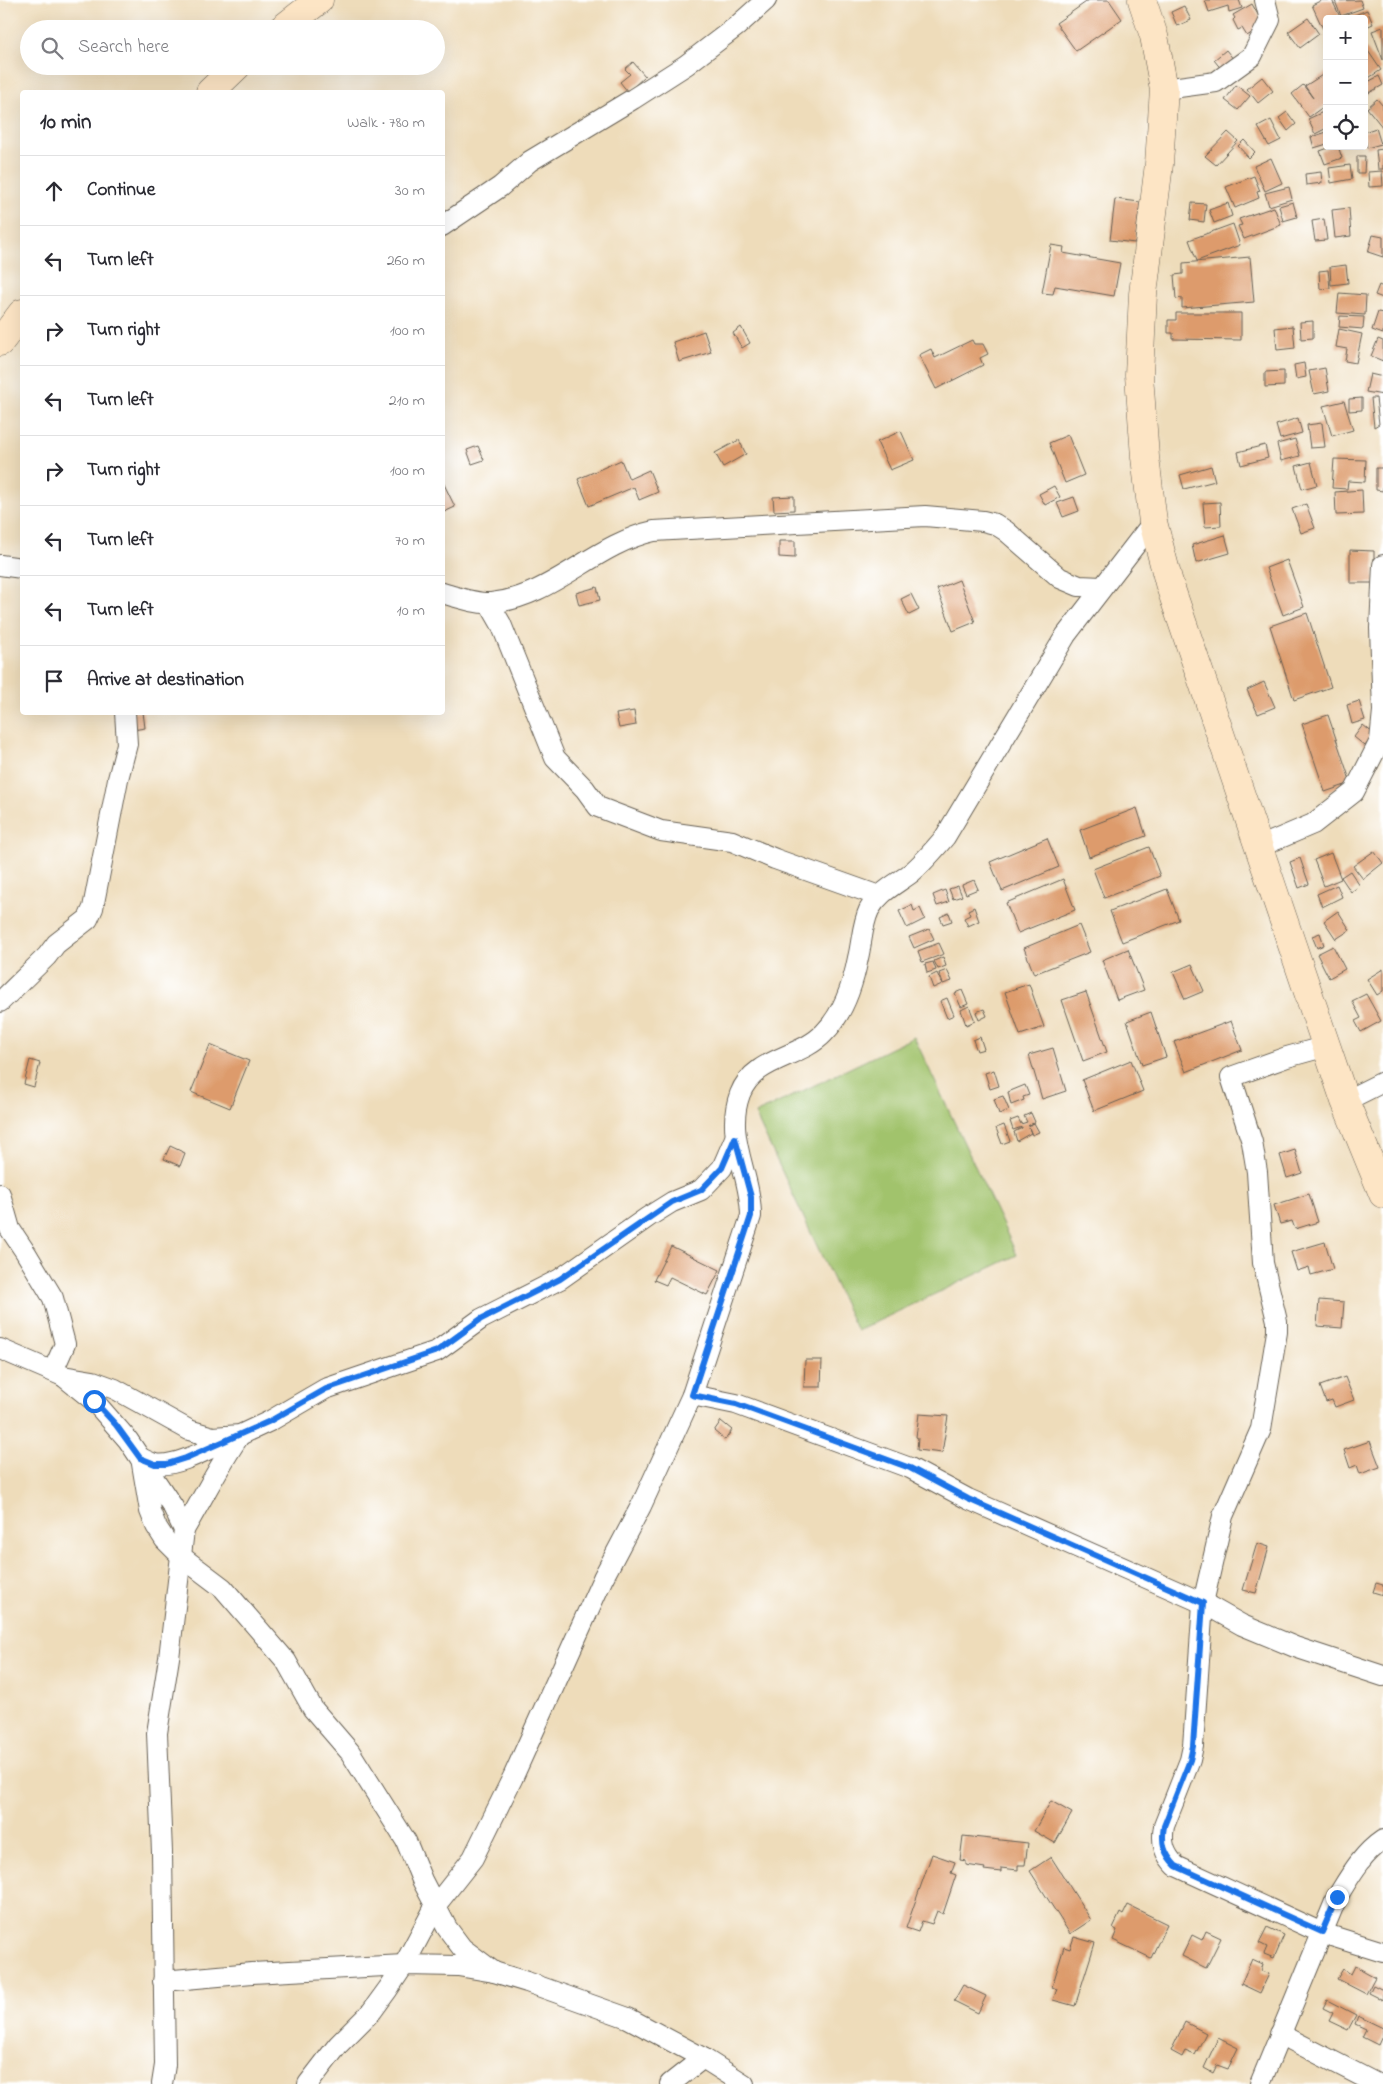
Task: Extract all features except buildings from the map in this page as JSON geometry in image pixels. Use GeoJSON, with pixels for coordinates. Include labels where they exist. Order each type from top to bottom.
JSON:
{"type":"FeatureCollection","features":[{"type":"Feature","properties":{"kind":"street"},"geometry":{"type":"LineString","coordinates":[[293,20],[319,0]]}},
{"type":"Feature","properties":{"kind":"street"},"geometry":{"type":"LineString","coordinates":[[445,224],[500,187],[530,161],[686,65],[737,26],[766,0]]}},
{"type":"Feature","properties":{"kind":"street"},"geometry":{"type":"LineString","coordinates":[[1142,0],[1154,36],[1164,89],[1159,164],[1143,294],[1139,375],[1145,457],[1154,522],[1168,583],[1328,1046],[1345,1101],[1383,1194]]}},
{"type":"Feature","properties":{"kind":"street"},"geometry":{"type":"LineString","coordinates":[[1164,89],[1216,82],[1252,56],[1270,20],[1266,0]]}},
{"type":"Feature","properties":{"kind":"street"},"geometry":{"type":"LineString","coordinates":[[212,90],[228,75]]}},
{"type":"Feature","properties":{"kind":"street"},"geometry":{"type":"LineString","coordinates":[[0,342],[20,316]]}},
{"type":"Feature","properties":{"kind":"street"},"geometry":{"type":"LineString","coordinates":[[445,594],[489,603],[519,598],[545,587],[602,551],[637,535],[654,531],[925,516],[982,521],[994,524],[1006,531],[1060,578],[1080,586],[1102,587]]}},
{"type":"Feature","properties":{"kind":"street"},"geometry":{"type":"LineString","coordinates":[[308,2084],[338,2045],[372,2011],[404,1965],[436,1905],[473,1858],[580,1634],[603,1578],[641,1506],[692,1395],[751,1216],[751,1197],[735,1138],[736,1114],[740,1093],[753,1074],[771,1062],[823,1035],[836,1019],[846,999],[869,911],[879,896],[910,874],[945,837],[1066,635],[1154,522]]}},
{"type":"Feature","properties":{"kind":"street"},"geometry":{"type":"LineString","coordinates":[[0,565],[20,568]]}},
{"type":"Feature","properties":{"kind":"street"},"geometry":{"type":"LineString","coordinates":[[1260,847],[1313,824],[1354,792],[1380,741],[1383,710],[1380,628],[1383,565]]}},
{"type":"Feature","properties":{"kind":"street"},"geometry":{"type":"LineString","coordinates":[[489,603],[501,624],[555,758],[585,789],[598,807],[661,831],[732,841],[775,860],[879,896]]}},
{"type":"Feature","properties":{"kind":"street"},"geometry":{"type":"LineString","coordinates":[[0,1002],[47,956],[56,944],[88,919],[93,908],[118,779],[127,744],[125,715]]}},
{"type":"Feature","properties":{"kind":"street"},"geometry":{"type":"LineString","coordinates":[[1328,1046],[1287,1057],[1232,1077],[1252,1142],[1263,1263],[1277,1321],[1277,1332],[1261,1429],[1223,1516],[1203,1603],[1193,1746],[1190,1760],[1164,1826],[1162,1838],[1164,1849],[1169,1859],[1176,1866],[1322,1932],[1383,1952]]}},
{"type":"Feature","properties":{"kind":"street"},"geometry":{"type":"LineString","coordinates":[[1345,1101],[1383,1082]]}},
{"type":"Feature","properties":{"kind":"street"},"geometry":{"type":"LineString","coordinates":[[140,1458],[155,1464],[167,1464],[186,1458],[270,1421],[326,1389],[437,1351],[481,1319],[560,1279],[672,1202],[701,1190],[722,1168],[735,1138]]}},
{"type":"Feature","properties":{"kind":"street"},"geometry":{"type":"LineString","coordinates":[[0,1194],[10,1229],[53,1298],[65,1344],[58,1374]]}},
{"type":"Feature","properties":{"kind":"street"},"geometry":{"type":"LineString","coordinates":[[0,1349],[58,1374],[93,1381],[116,1389],[189,1430],[213,1438],[240,1435]]}},
{"type":"Feature","properties":{"kind":"street"},"geometry":{"type":"LineString","coordinates":[[58,1374],[100,1407],[116,1425],[173,1507],[184,1530]]}},
{"type":"Feature","properties":{"kind":"street"},"geometry":{"type":"LineString","coordinates":[[692,1395],[736,1404],[910,1468],[968,1499],[1203,1603],[1242,1625],[1295,1647],[1383,1676]]}},
{"type":"Feature","properties":{"kind":"street"},"geometry":{"type":"LineString","coordinates":[[162,2084],[165,2066],[162,1981],[162,1852],[157,1733],[182,1557],[184,1530],[210,1487],[225,1456],[240,1435]]}},
{"type":"Feature","properties":{"kind":"street"},"geometry":{"type":"LineString","coordinates":[[140,1458],[150,1511],[156,1526],[165,1540],[182,1557],[202,1570],[222,1588],[286,1661],[313,1708],[350,1752],[406,1841],[447,1928],[462,1948],[494,1972]]}},
{"type":"Feature","properties":{"kind":"street"},"geometry":{"type":"LineString","coordinates":[[1260,2084],[1337,1897],[1352,1872],[1370,1850],[1383,1840]]}},
{"type":"Feature","properties":{"kind":"street"},"geometry":{"type":"LineString","coordinates":[[162,1981],[252,1972],[404,1965],[458,1966],[494,1972],[628,2018],[703,2058],[744,2084]]}},
{"type":"Feature","properties":{"kind":"street"},"geometry":{"type":"LineString","coordinates":[[1280,2034],[1378,2084]]}},
{"type":"Feature","properties":{"kind":"street"},"geometry":{"type":"LineString","coordinates":[[670,2084],[703,2058]]}},
{"type":"Feature","properties":{"kind":"green space"},"geometry":{"type":"Polygon","coordinates":[[[914,1037],[1017,1255],[857,1331],[755,1114],[914,1037]]]}},
{"type":"Feature","properties":{"kind":"route"},"geometry":{"type":"LineString","coordinates":[[94,1401],[116,1425],[140,1458],[155,1464],[167,1464],[186,1458],[270,1421],[326,1389],[437,1351],[481,1319],[560,1279],[672,1202],[701,1190],[722,1168],[735,1138],[751,1197],[751,1216],[692,1395],[736,1404],[910,1468],[968,1499],[1203,1603],[1193,1746],[1190,1760],[1164,1826],[1162,1838],[1164,1849],[1169,1859],[1176,1866],[1322,1932],[1337,1897]]}}]}
